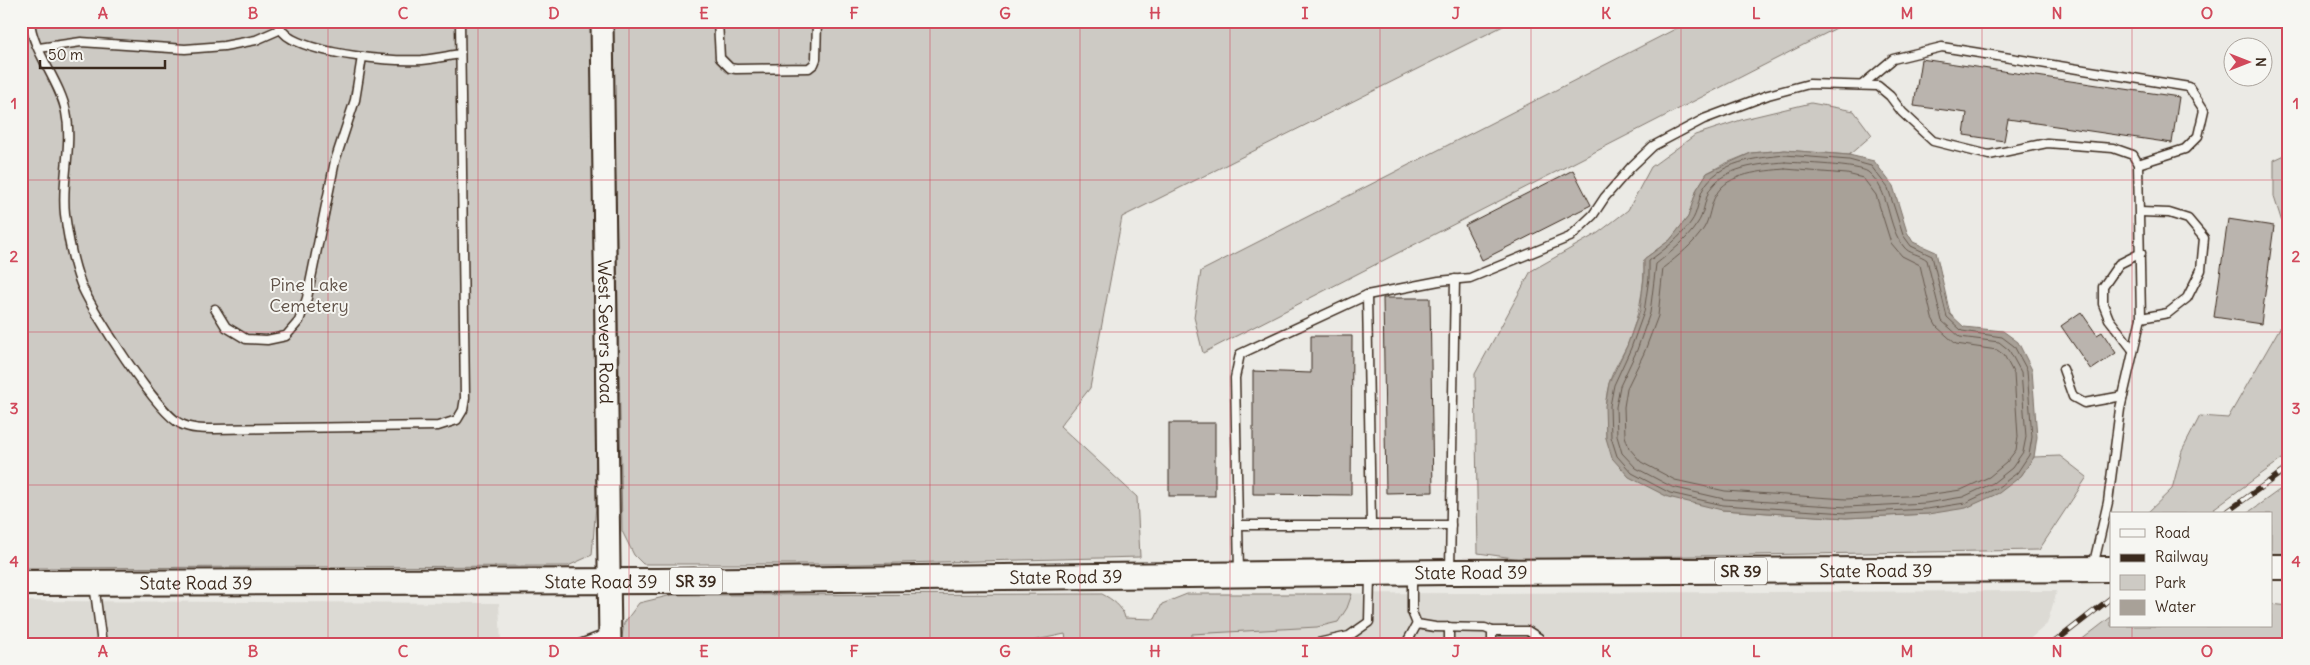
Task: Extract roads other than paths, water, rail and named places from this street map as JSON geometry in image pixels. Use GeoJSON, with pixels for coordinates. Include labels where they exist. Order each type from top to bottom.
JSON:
{"type":"FeatureCollection","features":[{"type":"Feature","properties":{"kind":"main road"},"geometry":{"type":"LineString","coordinates":[[2272,568],[2289,567]]}},
{"type":"Feature","properties":{"kind":"main road","name":"State Road 39"},"geometry":{"type":"LineString","coordinates":[[21,583],[2102,569]]}},
{"type":"Feature","properties":{"kind":"street","name":"West Severs Road"},"geometry":{"type":"LineString","coordinates":[[602,21],[611,580],[610,638]]}},
{"type":"Feature","properties":{"kind":"lane"},"geometry":{"type":"LineString","coordinates":[[277,21],[281,29],[290,38],[307,46],[362,57],[421,60],[460,54]]}},
{"type":"Feature","properties":{"kind":"lane"},"geometry":{"type":"LineString","coordinates":[[21,23],[30,23],[39,48],[58,87],[66,111],[69,130],[64,184],[65,212],[70,248],[81,284],[125,358],[169,416],[180,424],[196,428],[214,429],[438,426],[457,420],[463,410],[465,398],[460,21]]}},
{"type":"Feature","properties":{"kind":"lane"},"geometry":{"type":"LineString","coordinates":[[718,21],[720,58],[730,68],[736,70],[809,68],[816,59],[817,21]]}},
{"type":"Feature","properties":{"kind":"lane"},"geometry":{"type":"LineString","coordinates":[[39,48],[81,42],[185,49],[224,46],[256,40],[281,29]]}},
{"type":"Feature","properties":{"kind":"lane"},"geometry":{"type":"LineString","coordinates":[[1862,85],[1893,59],[1919,51],[1942,47],[2189,87],[2204,110],[2198,136],[2185,149],[2138,164]]}},
{"type":"Feature","properties":{"kind":"lane"},"geometry":{"type":"LineString","coordinates":[[215,309],[226,327],[246,339],[267,340],[286,336],[299,321],[307,298],[335,162],[355,100],[362,57]]}},
{"type":"Feature","properties":{"kind":"lane"},"geometry":{"type":"LineString","coordinates":[[1239,575],[1235,378],[1240,354],[1367,295],[1400,287],[1470,278],[1570,237],[1593,215],[1605,197],[1631,167],[1654,146],[1704,119],[1768,95],[1809,84],[1878,86],[1933,141],[1989,155],[2047,143],[2113,148],[2133,155],[2138,164],[2141,318],[2123,396],[2108,502],[2102,569]]}},
{"type":"Feature","properties":{"kind":"lane"},"geometry":{"type":"LineString","coordinates":[[2140,212],[2169,213],[2188,219],[2204,238],[2201,270],[2187,298],[2168,313],[2141,318]]}},
{"type":"Feature","properties":{"kind":"lane"},"geometry":{"type":"LineString","coordinates":[[2134,350],[2109,319],[2103,304],[2103,286],[2119,264],[2141,253]]}},
{"type":"Feature","properties":{"kind":"lane"},"geometry":{"type":"LineString","coordinates":[[1450,572],[1454,280]]}},
{"type":"Feature","properties":{"kind":"lane"},"geometry":{"type":"LineString","coordinates":[[1367,295],[1371,525]]}},
{"type":"Feature","properties":{"kind":"lane"},"geometry":{"type":"LineString","coordinates":[[2063,369],[2073,397],[2084,403],[2123,396]]}},
{"type":"Feature","properties":{"kind":"lane"},"geometry":{"type":"LineString","coordinates":[[1238,525],[1451,525]]}},
{"type":"Feature","properties":{"kind":"lane"},"geometry":{"type":"LineString","coordinates":[[1313,644],[1349,636],[1369,622],[1370,573]]}},
{"type":"Feature","properties":{"kind":"lane"},"geometry":{"type":"LineString","coordinates":[[1412,573],[1412,612],[1417,624]]}},
{"type":"Feature","properties":{"kind":"lane"},"geometry":{"type":"LineString","coordinates":[[94,582],[102,644]]}},
{"type":"Feature","properties":{"kind":"lane"},"geometry":{"type":"LineString","coordinates":[[1417,624],[1485,628],[1492,631],[1528,631],[1539,638],[1540,644]]}},
{"type":"Feature","properties":{"kind":"lane"},"geometry":{"type":"LineString","coordinates":[[1406,644],[1417,624]]}},
{"type":"Feature","properties":{"kind":"lane"},"geometry":{"type":"LineString","coordinates":[[1449,627],[1449,644]]}},
{"type":"Feature","properties":{"kind":"lane"},"geometry":{"type":"LineString","coordinates":[[1492,631],[1492,644]]}},
{"type":"Feature","properties":{"kind":"lane"},"geometry":{"type":"LineString","coordinates":[[580,644],[610,638]]}},
{"type":"Feature","properties":{"kind":"water"},"geometry":{"type":"Polygon","coordinates":[[[1785,150],[1849,155],[1874,161],[1893,186],[1907,232],[1913,242],[1936,252],[1950,314],[1964,327],[2003,331],[2018,342],[2032,370],[2037,437],[2034,457],[2021,476],[1999,493],[1966,508],[1928,514],[1846,518],[1722,510],[1668,497],[1629,477],[1612,458],[1606,438],[1605,406],[1609,383],[1627,346],[1640,310],[1644,259],[1670,240],[1688,217],[1697,189],[1707,173],[1751,153],[1785,150]]]}},
{"type":"Feature","properties":{"kind":"railway"},"geometry":{"type":"LineString","coordinates":[[2227,512],[2289,467]]}},
{"type":"Feature","properties":{"kind":"railway"},"geometry":{"type":"LineString","coordinates":[[2052,644],[2110,599]]}},
{"type":"Feature","properties":{"kind":"park label","name":"Pine Lake Cemetery"},"geometry":{"type":"Point","coordinates":[309,294]}}]}
